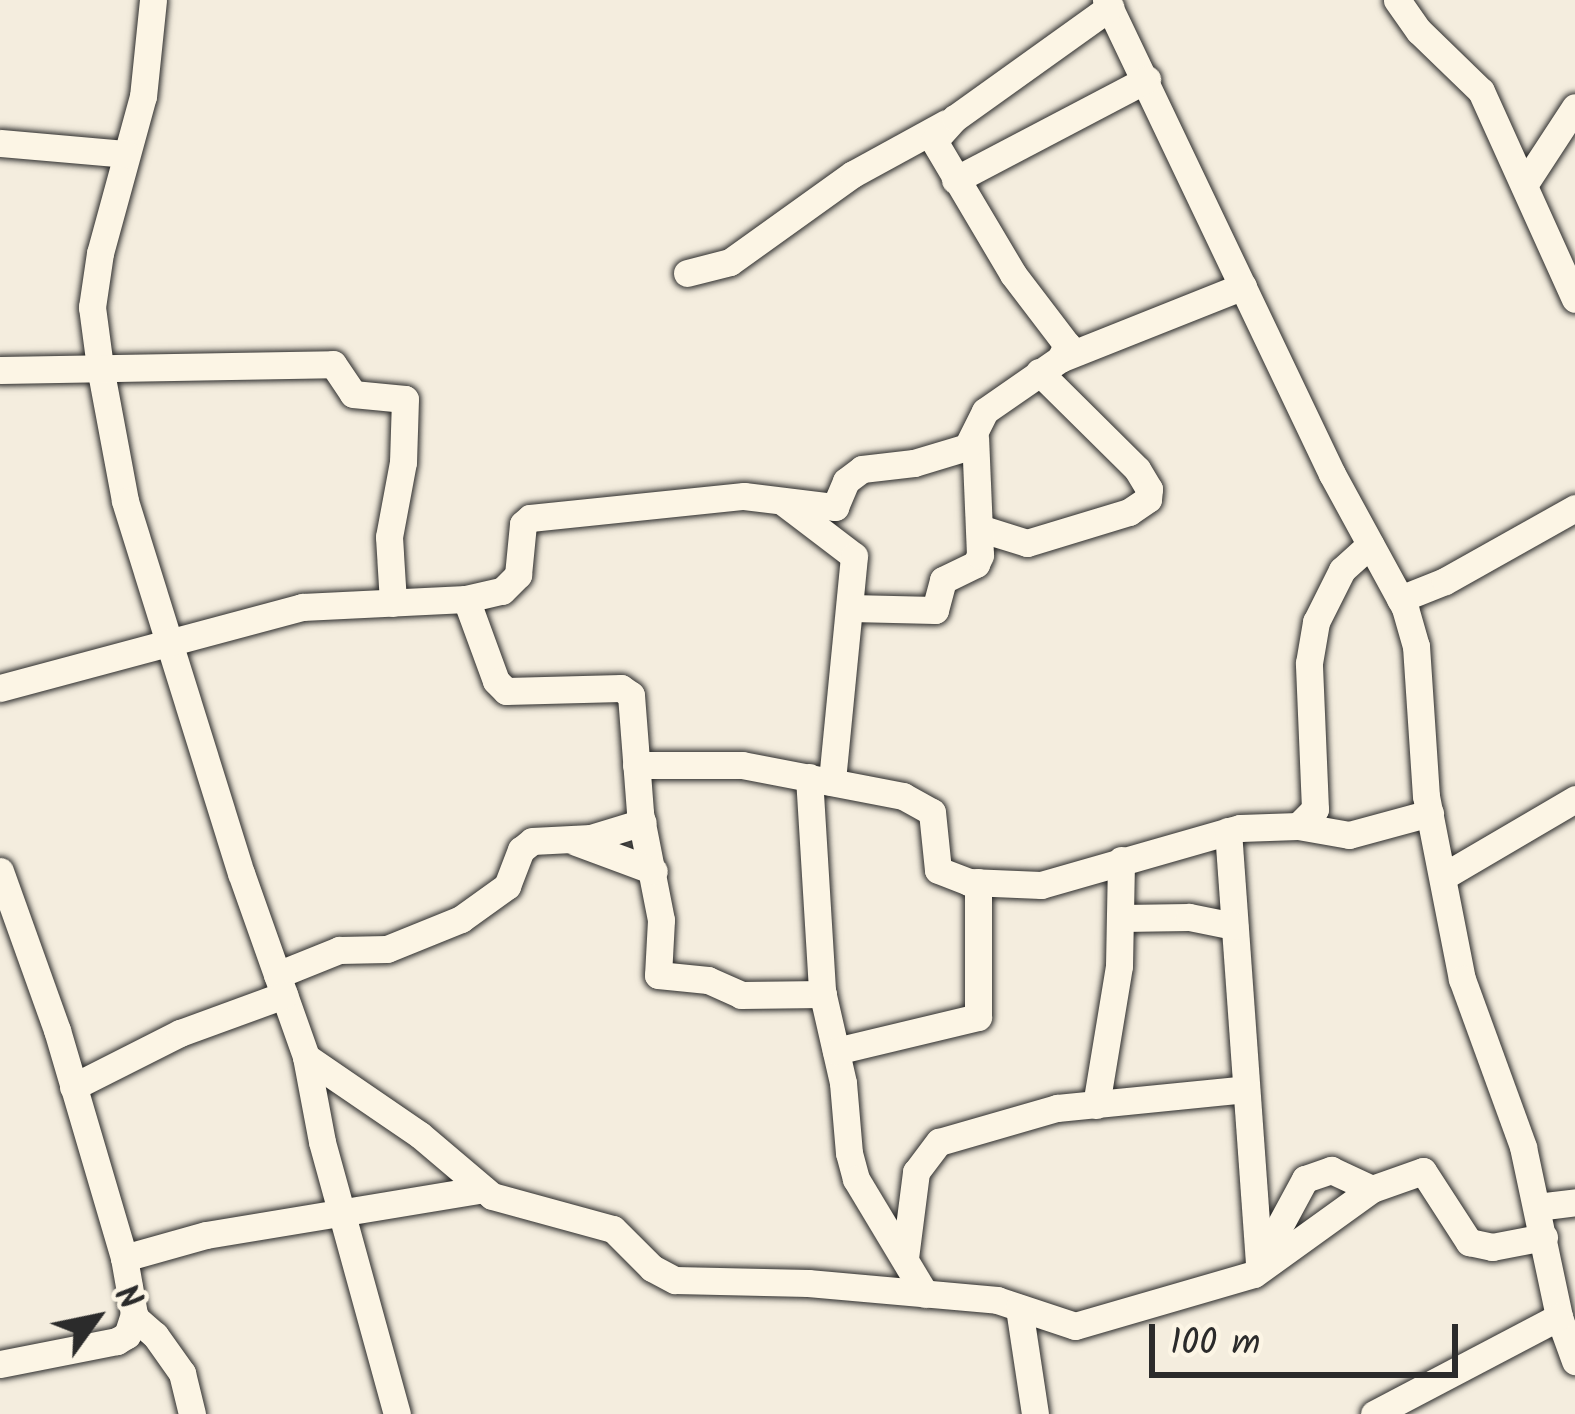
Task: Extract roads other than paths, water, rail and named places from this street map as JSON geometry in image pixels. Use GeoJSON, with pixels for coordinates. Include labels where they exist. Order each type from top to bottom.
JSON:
{"type":"FeatureCollection","features":[{"type":"Feature","properties":{"kind":"street"},"geometry":{"type":"LineString","coordinates":[[153,0],[143,96],[92,308],[100,367],[125,501],[306,1057],[342,1216],[397,1414]]}},
{"type":"Feature","properties":{"kind":"street"},"geometry":{"type":"LineString","coordinates":[[1396,0],[1419,31],[1480,91],[1575,299]]}},
{"type":"Feature","properties":{"kind":"street"},"geometry":{"type":"LineString","coordinates":[[1419,31],[1425,0]]}},
{"type":"Feature","properties":{"kind":"street"},"geometry":{"type":"LineString","coordinates":[[687,273],[741,255],[853,174],[955,118],[1108,3],[1400,598],[1416,646],[1421,764],[1462,980],[1505,1091],[1544,1237],[1559,1317],[1574,1353]]}},
{"type":"Feature","properties":{"kind":"street"},"geometry":{"type":"LineString","coordinates":[[955,180],[1147,80]]}},
{"type":"Feature","properties":{"kind":"street"},"geometry":{"type":"LineString","coordinates":[[1524,185],[1575,106]]}},
{"type":"Feature","properties":{"kind":"street"},"geometry":{"type":"LineString","coordinates":[[851,608],[935,610],[943,580],[976,564],[975,439],[985,411],[1066,352],[1064,335],[1013,274],[934,147],[955,118]]}},
{"type":"Feature","properties":{"kind":"street"},"geometry":{"type":"LineString","coordinates":[[0,142],[126,154]]}},
{"type":"Feature","properties":{"kind":"street"},"geometry":{"type":"LineString","coordinates":[[1050,366],[1243,286]]}},
{"type":"Feature","properties":{"kind":"street"},"geometry":{"type":"LineString","coordinates":[[0,370],[333,364],[349,392],[405,398],[403,462],[389,537],[393,603]]}},
{"type":"Feature","properties":{"kind":"street"},"geometry":{"type":"LineString","coordinates":[[979,528],[1027,543],[1129,512],[1148,499],[1149,489],[1137,470],[1050,366]]}},
{"type":"Feature","properties":{"kind":"street"},"geometry":{"type":"LineString","coordinates":[[0,688],[170,638],[302,607],[466,599],[502,591],[514,582],[523,524],[530,518],[590,515],[679,499],[760,495],[835,507],[846,481],[862,469],[914,464],[954,453],[975,439]]}},
{"type":"Feature","properties":{"kind":"street"},"geometry":{"type":"LineString","coordinates":[[783,502],[853,551],[851,608],[820,779],[823,994],[856,1179],[925,1294]]}},
{"type":"Feature","properties":{"kind":"street"},"geometry":{"type":"LineString","coordinates":[[1400,598],[1444,581],[1575,508]]}},
{"type":"Feature","properties":{"kind":"street"},"geometry":{"type":"LineString","coordinates":[[1298,826],[1315,809],[1310,663],[1316,622],[1342,570],[1370,545]]}},
{"type":"Feature","properties":{"kind":"street"},"geometry":{"type":"LineString","coordinates":[[466,599],[496,682],[506,691],[629,692],[635,708],[643,822],[661,920],[659,976],[708,980],[741,995],[823,994]]}},
{"type":"Feature","properties":{"kind":"street"},"geometry":{"type":"LineString","coordinates":[[636,766],[742,765],[903,796],[930,808],[938,869],[951,879],[978,882],[1041,885],[1228,831],[1298,826],[1348,835],[1430,813]]}},
{"type":"Feature","properties":{"kind":"street"},"geometry":{"type":"LineString","coordinates":[[1444,876],[1575,799]]}},
{"type":"Feature","properties":{"kind":"street"},"geometry":{"type":"LineString","coordinates":[[73,1088],[281,985],[338,950],[387,949],[461,919],[507,886],[526,844],[591,838],[643,822]]}},
{"type":"Feature","properties":{"kind":"street"},"geometry":{"type":"LineString","coordinates":[[1228,831],[1257,1269]]}},
{"type":"Feature","properties":{"kind":"street"},"geometry":{"type":"LineString","coordinates":[[567,839],[654,871]]}},
{"type":"Feature","properties":{"kind":"street"},"geometry":{"type":"LineString","coordinates":[[1096,1105],[1122,918],[1120,860]]}},
{"type":"Feature","properties":{"kind":"street"},"geometry":{"type":"LineString","coordinates":[[0,871],[14,946],[73,1088],[124,1258],[134,1317],[127,1335],[117,1341],[0,1364]]}},
{"type":"Feature","properties":{"kind":"street"},"geometry":{"type":"LineString","coordinates":[[836,1051],[978,1017],[978,882]]}},
{"type":"Feature","properties":{"kind":"street"},"geometry":{"type":"LineString","coordinates":[[1122,918],[1189,917],[1234,926]]}},
{"type":"Feature","properties":{"kind":"street"},"geometry":{"type":"LineString","coordinates":[[306,1057],[420,1135],[483,1189],[503,1200],[614,1229],[652,1268],[674,1280],[997,1300],[1076,1326],[1257,1269],[1372,1189],[1423,1171],[1469,1242],[1492,1247],[1544,1237]]}},
{"type":"Feature","properties":{"kind":"street"},"geometry":{"type":"LineString","coordinates":[[905,1258],[916,1172],[939,1142],[1035,1113],[1246,1089]]}},
{"type":"Feature","properties":{"kind":"street"},"geometry":{"type":"LineString","coordinates":[[1257,1269],[1295,1190],[1312,1174],[1331,1170],[1372,1189]]}},
{"type":"Feature","properties":{"kind":"street"},"geometry":{"type":"LineString","coordinates":[[124,1258],[206,1235],[483,1189]]}},
{"type":"Feature","properties":{"kind":"street"},"geometry":{"type":"LineString","coordinates":[[1537,1208],[1575,1202]]}},
{"type":"Feature","properties":{"kind":"street"},"geometry":{"type":"LineString","coordinates":[[1019,1308],[1035,1414]]}},
{"type":"Feature","properties":{"kind":"street"},"geometry":{"type":"LineString","coordinates":[[134,1317],[155,1335],[182,1372],[192,1414]]}},
{"type":"Feature","properties":{"kind":"street"},"geometry":{"type":"LineString","coordinates":[[1374,1414],[1559,1317]]}}]}
